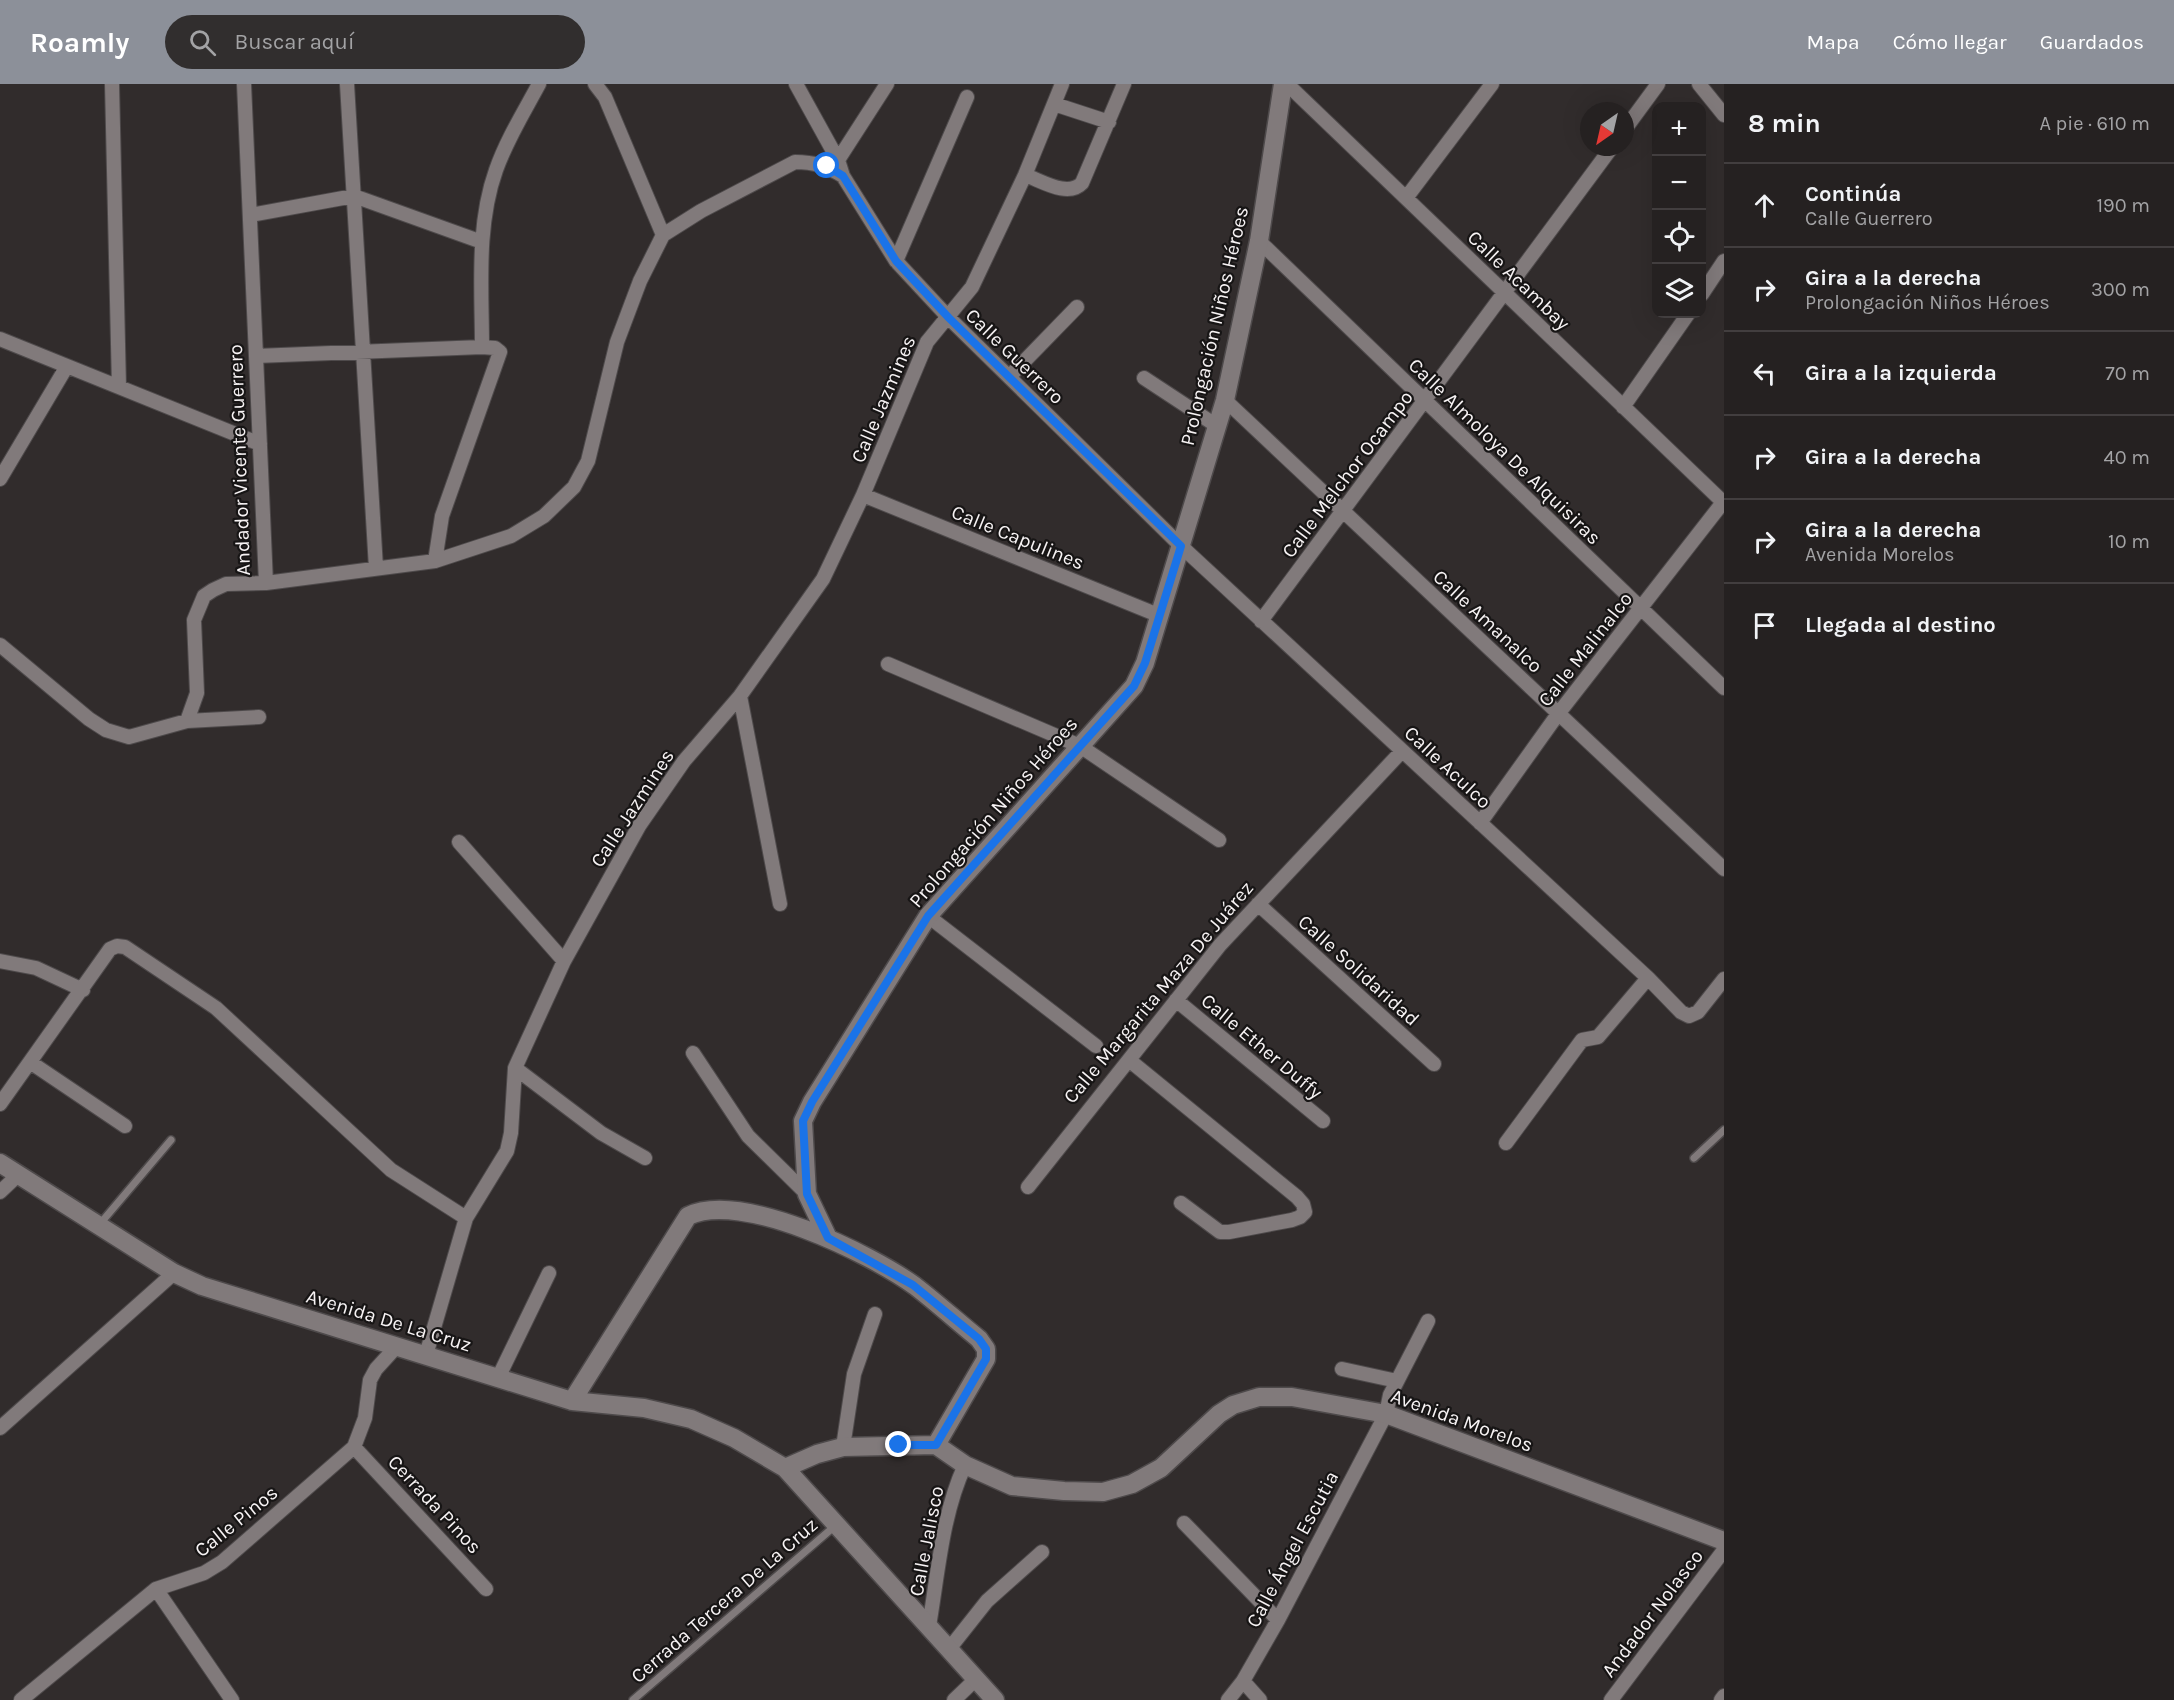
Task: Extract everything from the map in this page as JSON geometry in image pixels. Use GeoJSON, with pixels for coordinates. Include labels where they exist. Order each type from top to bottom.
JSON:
{"type":"FeatureCollection","features":[{"type":"Feature","properties":{"kind":"street"},"geometry":{"type":"LineString","coordinates":[[112,84],[119,387]]}},
{"type":"Feature","properties":{"kind":"street","name":"Andador Vicente Guerrero"},"geometry":{"type":"LineString","coordinates":[[187,721],[197,693],[194,620],[204,596],[226,584],[266,583],[244,84]]}},
{"type":"Feature","properties":{"kind":"street"},"geometry":{"type":"LineString","coordinates":[[347,84],[376,568]]}},
{"type":"Feature","properties":{"kind":"street"},"geometry":{"type":"LineString","coordinates":[[482,347],[482,242],[495,172],[507,142],[539,84]]}},
{"type":"Feature","properties":{"kind":"street"},"geometry":{"type":"LineString","coordinates":[[595,84],[604,97],[663,235]]}},
{"type":"Feature","properties":{"kind":"street","name":"Calle Guerrero"},"geometry":{"type":"LineString","coordinates":[[796,84],[838,160],[843,176],[896,261],[949,318],[1181,546]]}},
{"type":"Feature","properties":{"kind":"street"},"geometry":{"type":"LineString","coordinates":[[838,160],[887,84]]}},
{"type":"Feature","properties":{"kind":"street","name":"Calle Jazmines"},"geometry":{"type":"LineString","coordinates":[[426,1355],[466,1218],[507,1151],[511,1133],[515,1068],[564,961],[639,826],[684,761],[740,696],[823,579],[863,495],[927,342],[949,318],[972,287],[1025,175],[1062,84]]}},
{"type":"Feature","properties":{"kind":"street"},"geometry":{"type":"LineString","coordinates":[[1025,175],[1069,191],[1076,189],[1082,183],[1124,84]]}},
{"type":"Feature","properties":{"kind":"street","name":"Calle Acambay"},"geometry":{"type":"LineString","coordinates":[[1285,84],[1724,502]]}},
{"type":"Feature","properties":{"kind":"street","name":"Prolongación Niños Héroes"},"geometry":{"type":"LineString","coordinates":[[828,1238],[807,1194],[803,1121],[812,1102],[928,916],[1134,686],[1145,663],[1225,400],[1258,241],[1285,84]]}},
{"type":"Feature","properties":{"kind":"street"},"geometry":{"type":"LineString","coordinates":[[1406,198],[1492,84]]}},
{"type":"Feature","properties":{"kind":"street"},"geometry":{"type":"LineString","coordinates":[[1634,117],[1658,84]]}},
{"type":"Feature","properties":{"kind":"street"},"geometry":{"type":"LineString","coordinates":[[1699,84],[1724,115]]}},
{"type":"Feature","properties":{"kind":"street"},"geometry":{"type":"LineString","coordinates":[[896,261],[968,97]]}},
{"type":"Feature","properties":{"kind":"street"},"geometry":{"type":"LineString","coordinates":[[1054,104],[1109,122]]}},
{"type":"Feature","properties":{"kind":"street","name":"Calle Melchor Ocampo"},"geometry":{"type":"LineString","coordinates":[[1262,621],[1605,156]]}},
{"type":"Feature","properties":{"kind":"street"},"geometry":{"type":"LineString","coordinates":[[266,583],[435,561],[511,536],[544,516],[574,488],[588,461],[617,342],[640,281],[663,235],[701,211],[795,162],[811,162],[827,166],[843,176]]}},
{"type":"Feature","properties":{"kind":"street"},"geometry":{"type":"LineString","coordinates":[[250,215],[354,196],[482,242]]}},
{"type":"Feature","properties":{"kind":"street","name":"Calle Almoloya De Alquisiras"},"geometry":{"type":"LineString","coordinates":[[1258,241],[1724,688]]}},
{"type":"Feature","properties":{"kind":"street"},"geometry":{"type":"LineString","coordinates":[[1706,287],[1724,261]]}},
{"type":"Feature","properties":{"kind":"street"},"geometry":{"type":"LineString","coordinates":[[1009,377],[1077,307]]}},
{"type":"Feature","properties":{"kind":"street"},"geometry":{"type":"LineString","coordinates":[[1623,407],[1685,318]]}},
{"type":"Feature","properties":{"kind":"street"},"geometry":{"type":"LineString","coordinates":[[0,339],[260,444]]}},
{"type":"Feature","properties":{"kind":"street"},"geometry":{"type":"LineString","coordinates":[[256,356],[482,347],[495,348],[500,352],[442,516],[435,561]]}},
{"type":"Feature","properties":{"kind":"street"},"geometry":{"type":"LineString","coordinates":[[0,479],[67,366]]}},
{"type":"Feature","properties":{"kind":"street"},"geometry":{"type":"LineString","coordinates":[[1144,378],[1217,426]]}},
{"type":"Feature","properties":{"kind":"street","name":"Calle Amanalco"},"geometry":{"type":"LineString","coordinates":[[1225,400],[1724,869]]}},
{"type":"Feature","properties":{"kind":"street","name":"Calle Capulines"},"geometry":{"type":"LineString","coordinates":[[863,495],[1158,615]]}},
{"type":"Feature","properties":{"kind":"street","name":"Calle Malinalco"},"geometry":{"type":"LineString","coordinates":[[1480,823],[1558,714],[1724,502]]}},
{"type":"Feature","properties":{"kind":"street","name":"Calle Aculco"},"geometry":{"type":"LineString","coordinates":[[1181,546],[1648,978],[1681,1012],[1689,1016],[1698,1012],[1724,978]]}},
{"type":"Feature","properties":{"kind":"street"},"geometry":{"type":"LineString","coordinates":[[0,645],[89,719],[106,730],[129,737],[187,721],[259,717]]}},
{"type":"Feature","properties":{"kind":"street"},"geometry":{"type":"LineString","coordinates":[[888,664],[1080,746],[1219,840]]}},
{"type":"Feature","properties":{"kind":"street"},"geometry":{"type":"LineString","coordinates":[[740,696],[780,904]]}},
{"type":"Feature","properties":{"kind":"street","name":"Calle Margarita Maza De Juárez"},"geometry":{"type":"LineString","coordinates":[[1028,1187],[1220,945],[1402,751]]}},
{"type":"Feature","properties":{"kind":"street"},"geometry":{"type":"LineString","coordinates":[[459,842],[564,961]]}},
{"type":"Feature","properties":{"kind":"street","name":"Calle Solidaridad"},"geometry":{"type":"LineString","coordinates":[[1258,904],[1434,1064]]}},
{"type":"Feature","properties":{"kind":"street"},"geometry":{"type":"LineString","coordinates":[[928,916],[1096,1046]]}},
{"type":"Feature","properties":{"kind":"street"},"geometry":{"type":"LineString","coordinates":[[0,1104],[110,949],[117,946],[125,947],[216,1008],[391,1170],[466,1218]]}},
{"type":"Feature","properties":{"kind":"street"},"geometry":{"type":"LineString","coordinates":[[0,961],[36,968],[82,990]]}},
{"type":"Feature","properties":{"kind":"street"},"geometry":{"type":"LineString","coordinates":[[1506,1143],[1582,1040],[1598,1037],[1648,978]]}},
{"type":"Feature","properties":{"kind":"street","name":"Calle Ether Duffy"},"geometry":{"type":"LineString","coordinates":[[1176,1000],[1323,1121]]}},
{"type":"Feature","properties":{"kind":"street"},"geometry":{"type":"LineString","coordinates":[[693,1053],[748,1136],[807,1194]]}},
{"type":"Feature","properties":{"kind":"street"},"geometry":{"type":"LineString","coordinates":[[1129,1060],[1297,1197],[1304,1204],[1305,1212],[1292,1220],[1229,1233],[1214,1228],[1181,1203]]}},
{"type":"Feature","properties":{"kind":"street"},"geometry":{"type":"LineString","coordinates":[[30,1062],[125,1126]]}},
{"type":"Feature","properties":{"kind":"street"},"geometry":{"type":"LineString","coordinates":[[515,1068],[602,1133],[645,1158]]}},
{"type":"Feature","properties":{"kind":"street","name":"Avenida De La Cruz"},"geometry":{"type":"LineString","coordinates":[[0,1163],[98,1227],[174,1273],[202,1286],[572,1401],[644,1408],[691,1419],[734,1438],[785,1468],[995,1700]]}},
{"type":"Feature","properties":{"kind":"street"},"geometry":{"type":"LineString","coordinates":[[0,1192],[18,1176]]}},
{"type":"Feature","properties":{"kind":"street"},"geometry":{"type":"LineString","coordinates":[[572,1401],[688,1216],[700,1210],[711,1210],[781,1220],[828,1238],[913,1285],[979,1339],[986,1349],[986,1359],[936,1445],[843,1447],[817,1454],[785,1468]]}},
{"type":"Feature","properties":{"kind":"street"},"geometry":{"type":"LineString","coordinates":[[0,1428],[174,1273]]}},
{"type":"Feature","properties":{"kind":"street"},"geometry":{"type":"LineString","coordinates":[[498,1378],[549,1273]]}},
{"type":"Feature","properties":{"kind":"street"},"geometry":{"type":"LineString","coordinates":[[843,1447],[854,1374],[875,1314]]}},
{"type":"Feature","properties":{"kind":"street","name":"Calle Ángel Escutia"},"geometry":{"type":"LineString","coordinates":[[1228,1700],[1243,1681],[1278,1620],[1386,1414],[1398,1381],[1428,1321]]}},
{"type":"Feature","properties":{"kind":"street"},"geometry":{"type":"LineString","coordinates":[[354,1447],[365,1418],[370,1380],[376,1369],[398,1346]]}},
{"type":"Feature","properties":{"kind":"street"},"geometry":{"type":"LineString","coordinates":[[1342,1369],[1398,1381]]}},
{"type":"Feature","properties":{"kind":"street","name":"Avenida Morelos"},"geometry":{"type":"LineString","coordinates":[[936,1445],[965,1465],[1012,1486],[1103,1492],[1131,1484],[1161,1468],[1219,1414],[1233,1405],[1259,1397],[1292,1397],[1386,1414],[1724,1542]]}},
{"type":"Feature","properties":{"kind":"street","name":"Cerrada Pinos"},"geometry":{"type":"LineString","coordinates":[[354,1447],[486,1589]]}},
{"type":"Feature","properties":{"kind":"street","name":"Calle Pinos"},"geometry":{"type":"LineString","coordinates":[[21,1700],[156,1589],[204,1573],[222,1562],[354,1447]]}},
{"type":"Feature","properties":{"kind":"street","name":"Calle Jalisco"},"geometry":{"type":"LineString","coordinates":[[929,1626],[952,1502],[965,1465]]}},
{"type":"Feature","properties":{"kind":"street"},"geometry":{"type":"LineString","coordinates":[[1184,1523],[1278,1620]]}},
{"type":"Feature","properties":{"kind":"street","name":"Andador Nolasco"},"geometry":{"type":"LineString","coordinates":[[1611,1700],[1724,1550]]}},
{"type":"Feature","properties":{"kind":"street"},"geometry":{"type":"LineString","coordinates":[[949,1649],[987,1601],[1042,1552]]}},
{"type":"Feature","properties":{"kind":"street"},"geometry":{"type":"LineString","coordinates":[[156,1589],[232,1700]]}},
{"type":"Feature","properties":{"kind":"street"},"geometry":{"type":"LineString","coordinates":[[954,1700],[976,1679]]}},
{"type":"Feature","properties":{"kind":"street"},"geometry":{"type":"LineString","coordinates":[[1243,1681],[1260,1700]]}},
{"type":"Feature","properties":{"kind":"lane"},"geometry":{"type":"LineString","coordinates":[[1694,1158],[1724,1130]]}},
{"type":"Feature","properties":{"kind":"lane"},"geometry":{"type":"LineString","coordinates":[[98,1227],[171,1140]]}},
{"type":"Feature","properties":{"kind":"lane","name":"Cerrada Tercera De La Cruz"},"geometry":{"type":"LineString","coordinates":[[633,1700],[837,1524]]}},
{"type":"Feature","properties":{"kind":"route"},"geometry":{"type":"LineString","coordinates":[[827,166],[843,176],[896,261],[949,318],[1181,546],[1145,663],[1134,686],[928,916],[812,1102],[803,1121],[807,1194],[828,1238],[913,1285],[979,1339],[986,1349],[986,1359],[936,1445],[899,1445]]}}]}
